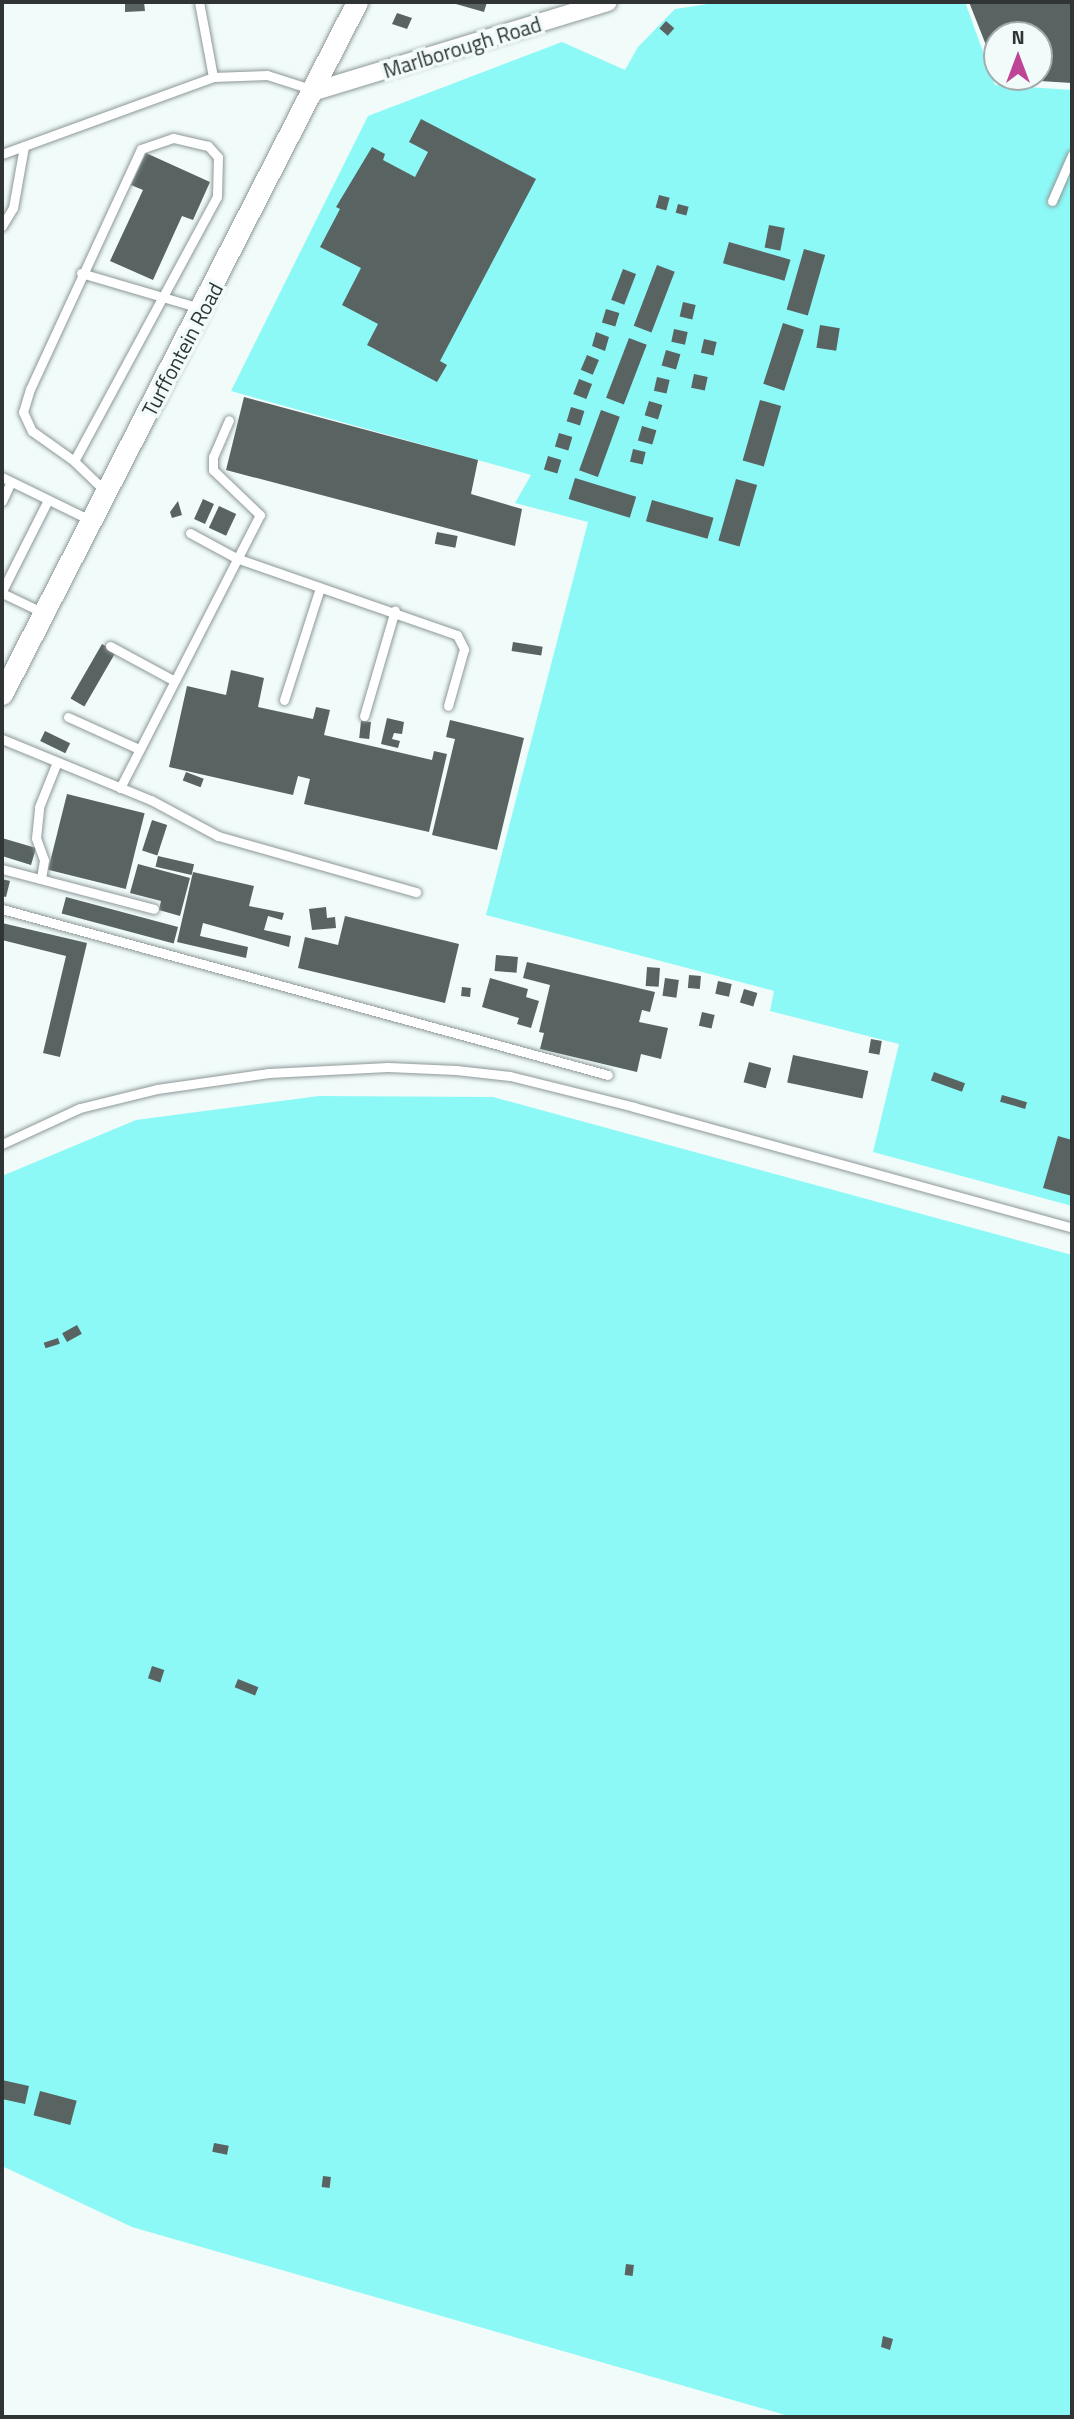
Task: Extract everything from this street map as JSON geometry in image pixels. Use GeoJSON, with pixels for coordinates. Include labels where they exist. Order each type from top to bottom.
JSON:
{"type":"FeatureCollection","features":[{"type":"Feature","properties":{"kind":"street","name":"Turffontein Road"},"geometry":{"type":"LineString","coordinates":[[2,694],[45,614],[90,520],[204,309],[316,91],[358,2]]}},
{"type":"Feature","properties":{"kind":"street","name":"Marlborough Road"},"geometry":{"type":"LineString","coordinates":[[316,91],[608,2]]}},
{"type":"Feature","properties":{"kind":"lane"},"geometry":{"type":"LineString","coordinates":[[199,2],[213,78]]}},
{"type":"Feature","properties":{"kind":"lane"},"geometry":{"type":"LineString","coordinates":[[2,154],[213,78],[267,75],[316,91]]}},
{"type":"Feature","properties":{"kind":"lane"},"geometry":{"type":"LineString","coordinates":[[74,461],[217,197],[218,157],[208,146],[188,139],[157,142],[141,149],[81,273],[23,412],[32,431],[74,461],[106,492]]}},
{"type":"Feature","properties":{"kind":"lane"},"geometry":{"type":"LineString","coordinates":[[2,226],[13,208],[24,146]]}},
{"type":"Feature","properties":{"kind":"lane"},"geometry":{"type":"LineString","coordinates":[[1052,201],[1072,155]]}},
{"type":"Feature","properties":{"kind":"lane"},"geometry":{"type":"LineString","coordinates":[[81,273],[123,288],[163,295],[204,309]]}},
{"type":"Feature","properties":{"kind":"lane"},"geometry":{"type":"LineString","coordinates":[[120,788],[173,680],[260,515],[213,470],[213,457],[229,420]]}},
{"type":"Feature","properties":{"kind":"lane"},"geometry":{"type":"LineString","coordinates":[[2,477],[90,520]]}},
{"type":"Feature","properties":{"kind":"lane"},"geometry":{"type":"LineString","coordinates":[[2,501],[11,482]]}},
{"type":"Feature","properties":{"kind":"lane"},"geometry":{"type":"LineString","coordinates":[[45,614],[2,592],[48,500]]}},
{"type":"Feature","properties":{"kind":"lane"},"geometry":{"type":"LineString","coordinates":[[190,533],[236,558],[320,588],[395,610],[457,635],[464,649],[448,706]]}},
{"type":"Feature","properties":{"kind":"lane"},"geometry":{"type":"LineString","coordinates":[[284,700],[320,588]]}},
{"type":"Feature","properties":{"kind":"lane"},"geometry":{"type":"LineString","coordinates":[[364,716],[395,610]]}},
{"type":"Feature","properties":{"kind":"lane"},"geometry":{"type":"LineString","coordinates":[[110,646],[173,680]]}},
{"type":"Feature","properties":{"kind":"lane"},"geometry":{"type":"LineString","coordinates":[[68,717],[139,750]]}},
{"type":"Feature","properties":{"kind":"lane"},"geometry":{"type":"LineString","coordinates":[[2,739],[120,788],[218,836],[416,892]]}},
{"type":"Feature","properties":{"kind":"lane"},"geometry":{"type":"LineString","coordinates":[[41,879],[44,860],[36,838],[39,807],[57,762]]}},
{"type":"Feature","properties":{"kind":"lane"},"geometry":{"type":"LineString","coordinates":[[2,869],[154,909]]}},
{"type":"Feature","properties":{"kind":"lane"},"geometry":{"type":"LineString","coordinates":[[2,909],[608,1075]]}},
{"type":"Feature","properties":{"kind":"lane"},"geometry":{"type":"LineString","coordinates":[[2,1144],[80,1108],[157,1089],[269,1073],[388,1067],[456,1070],[510,1076],[634,1107],[1072,1228]]}},
{"type":"Feature","properties":{"kind":"shaded area"},"geometry":{"type":"Polygon","coordinates":[[[721,2],[965,2],[983,52],[983,91],[1072,90],[1072,1206],[873,1152],[899,1044],[770,1011],[774,991],[486,915],[588,522],[515,503],[531,475],[231,391],[368,116],[562,42],[625,70],[638,47],[675,9],[721,2]]]}},
{"type":"Feature","properties":{"kind":"shaded area"},"geometry":{"type":"Polygon","coordinates":[[[319,1096],[493,1097],[1072,1255],[1072,2417],[792,2417],[132,2227],[2,2166],[2,1176],[136,1120],[319,1096]]]}},
{"type":"Feature","properties":{"kind":"building"},"geometry":{"type":"Polygon","coordinates":[[[125,2],[144,2],[145,11],[125,12],[125,2]]]}},
{"type":"Feature","properties":{"kind":"building"},"geometry":{"type":"Polygon","coordinates":[[[449,2],[487,2],[484,12],[449,2]]]}},
{"type":"Feature","properties":{"kind":"building"},"geometry":{"type":"Polygon","coordinates":[[[969,2],[1072,2],[1072,83],[1053,82],[1053,21],[983,21],[983,38],[969,2]]]}},
{"type":"Feature","properties":{"kind":"building"},"geometry":{"type":"Polygon","coordinates":[[[397,13],[412,18],[407,29],[392,24],[397,13]]]}},
{"type":"Feature","properties":{"kind":"building"},"geometry":{"type":"Polygon","coordinates":[[[666,21],[674,28],[668,36],[659,29],[666,21]]]}},
{"type":"Feature","properties":{"kind":"building"},"geometry":{"type":"Polygon","coordinates":[[[421,119],[536,179],[440,361],[447,365],[437,382],[367,345],[378,324],[342,305],[361,268],[320,247],[340,209],[336,207],[372,147],[385,154],[383,160],[415,177],[428,152],[409,142],[421,119]]]}},
{"type":"Feature","properties":{"kind":"building"},"geometry":{"type":"Polygon","coordinates":[[[146,153],[210,182],[193,220],[182,216],[153,280],[110,261],[143,190],[131,185],[146,153]]]}},
{"type":"Feature","properties":{"kind":"building"},"geometry":{"type":"Polygon","coordinates":[[[659,195],[670,198],[666,210],[656,208],[659,195]]]}},
{"type":"Feature","properties":{"kind":"building"},"geometry":{"type":"Polygon","coordinates":[[[678,204],[689,207],[686,216],[676,213],[678,204]]]}},
{"type":"Feature","properties":{"kind":"building"},"geometry":{"type":"Polygon","coordinates":[[[769,225],[785,228],[780,251],[765,248],[769,225]]]}},
{"type":"Feature","properties":{"kind":"building"},"geometry":{"type":"Polygon","coordinates":[[[729,242],[791,260],[784,281],[723,263],[729,242]]]}},
{"type":"Feature","properties":{"kind":"building"},"geometry":{"type":"Polygon","coordinates":[[[804,249],[825,255],[808,316],[787,310],[804,249]]]}},
{"type":"Feature","properties":{"kind":"building"},"geometry":{"type":"Polygon","coordinates":[[[657,265],[675,272],[651,332],[634,326],[657,265]]]}},
{"type":"Feature","properties":{"kind":"building"},"geometry":{"type":"Polygon","coordinates":[[[623,269],[636,274],[624,305],[611,300],[623,269]]]}},
{"type":"Feature","properties":{"kind":"building"},"geometry":{"type":"Polygon","coordinates":[[[683,302],[696,305],[692,320],[680,317],[683,302]]]}},
{"type":"Feature","properties":{"kind":"building"},"geometry":{"type":"Polygon","coordinates":[[[606,309],[619,313],[615,326],[602,322],[606,309]]]}},
{"type":"Feature","properties":{"kind":"building"},"geometry":{"type":"Polygon","coordinates":[[[783,323],[804,330],[784,391],[763,384],[783,323]]]}},
{"type":"Feature","properties":{"kind":"building"},"geometry":{"type":"Polygon","coordinates":[[[820,325],[840,328],[836,351],[816,348],[820,325]]]}},
{"type":"Feature","properties":{"kind":"building"},"geometry":{"type":"Polygon","coordinates":[[[674,329],[688,332],[685,345],[671,342],[674,329]]]}},
{"type":"Feature","properties":{"kind":"building"},"geometry":{"type":"Polygon","coordinates":[[[596,332],[609,337],[605,351],[592,346],[596,332]]]}},
{"type":"Feature","properties":{"kind":"building"},"geometry":{"type":"Polygon","coordinates":[[[629,338],[647,345],[624,405],[606,398],[629,338]]]}},
{"type":"Feature","properties":{"kind":"building"},"geometry":{"type":"Polygon","coordinates":[[[704,339],[717,342],[714,356],[701,353],[704,339]]]}},
{"type":"Feature","properties":{"kind":"building"},"geometry":{"type":"Polygon","coordinates":[[[666,350],[680,354],[676,370],[662,365],[666,350]]]}},
{"type":"Feature","properties":{"kind":"building"},"geometry":{"type":"Polygon","coordinates":[[[587,355],[599,360],[593,375],[581,370],[587,355]]]}},
{"type":"Feature","properties":{"kind":"building"},"geometry":{"type":"Polygon","coordinates":[[[694,374],[708,377],[705,391],[691,388],[694,374]]]}},
{"type":"Feature","properties":{"kind":"building"},"geometry":{"type":"Polygon","coordinates":[[[657,377],[670,380],[667,394],[654,391],[657,377]]]}},
{"type":"Feature","properties":{"kind":"building"},"geometry":{"type":"Polygon","coordinates":[[[579,379],[592,384],[586,399],[573,394],[579,379]]]}},
{"type":"Feature","properties":{"kind":"building"},"geometry":{"type":"Polygon","coordinates":[[[244,397],[478,460],[471,494],[522,509],[515,546],[226,470],[244,397]]]}},
{"type":"Feature","properties":{"kind":"building"},"geometry":{"type":"Polygon","coordinates":[[[760,400],[781,406],[764,467],[743,461],[760,400]]]}},
{"type":"Feature","properties":{"kind":"building"},"geometry":{"type":"Polygon","coordinates":[[[649,401],[662,405],[658,419],[645,415],[649,401]]]}},
{"type":"Feature","properties":{"kind":"building"},"geometry":{"type":"Polygon","coordinates":[[[571,407],[584,411],[580,425],[567,421],[571,407]]]}},
{"type":"Feature","properties":{"kind":"building"},"geometry":{"type":"Polygon","coordinates":[[[601,410],[620,417],[598,477],[579,470],[601,410]]]}},
{"type":"Feature","properties":{"kind":"building"},"geometry":{"type":"Polygon","coordinates":[[[642,426],[656,430],[652,445],[638,440],[642,426]]]}},
{"type":"Feature","properties":{"kind":"building"},"geometry":{"type":"Polygon","coordinates":[[[559,433],[572,437],[568,450],[555,446],[559,433]]]}},
{"type":"Feature","properties":{"kind":"building"},"geometry":{"type":"Polygon","coordinates":[[[633,449],[646,452],[643,465],[630,462],[633,449]]]}},
{"type":"Feature","properties":{"kind":"building"},"geometry":{"type":"Polygon","coordinates":[[[548,456],[561,460],[557,473],[544,469],[548,456]]]}},
{"type":"Feature","properties":{"kind":"building"},"geometry":{"type":"Polygon","coordinates":[[[575,478],[636,497],[630,518],[569,499],[575,478]]]}},
{"type":"Feature","properties":{"kind":"building"},"geometry":{"type":"Polygon","coordinates":[[[736,479],[757,485],[740,547],[718,541],[736,479]]]}},
{"type":"Feature","properties":{"kind":"building"},"geometry":{"type":"Polygon","coordinates":[[[203,499],[214,504],[205,524],[194,519],[203,499]]]}},
{"type":"Feature","properties":{"kind":"building"},"geometry":{"type":"Polygon","coordinates":[[[652,500],[714,518],[707,539],[646,521],[652,500]]]}},
{"type":"Feature","properties":{"kind":"building"},"geometry":{"type":"Polygon","coordinates":[[[178,501],[182,515],[172,518],[170,512],[178,501]]]}},
{"type":"Feature","properties":{"kind":"building"},"geometry":{"type":"Polygon","coordinates":[[[219,506],[236,514],[226,536],[209,528],[219,506]]]}},
{"type":"Feature","properties":{"kind":"building"},"geometry":{"type":"Polygon","coordinates":[[[437,532],[458,536],[455,548],[435,544],[437,532]]]}},
{"type":"Feature","properties":{"kind":"building"},"geometry":{"type":"Polygon","coordinates":[[[513,642],[543,647],[541,656],[512,651],[513,642]]]}},
{"type":"Feature","properties":{"kind":"building"},"geometry":{"type":"Polygon","coordinates":[[[102,644],[116,652],[84,707],[70,699],[102,644]]]}},
{"type":"Feature","properties":{"kind":"building"},"geometry":{"type":"Polygon","coordinates":[[[231,670],[264,678],[258,707],[313,719],[316,707],[330,710],[324,735],[432,760],[434,751],[447,754],[429,832],[304,804],[310,779],[298,776],[293,795],[169,767],[187,686],[226,695],[231,670]]]}},
{"type":"Feature","properties":{"kind":"building"},"geometry":{"type":"Polygon","coordinates":[[[387,718],[404,722],[402,734],[394,733],[392,739],[400,741],[398,748],[381,744],[387,718]]]}},
{"type":"Feature","properties":{"kind":"building"},"geometry":{"type":"Polygon","coordinates":[[[450,720],[524,738],[497,850],[432,835],[455,739],[446,737],[450,720]]]}},
{"type":"Feature","properties":{"kind":"building"},"geometry":{"type":"Polygon","coordinates":[[[361,721],[371,722],[369,739],[359,738],[361,721]]]}},
{"type":"Feature","properties":{"kind":"building"},"geometry":{"type":"Polygon","coordinates":[[[45,731],[70,743],[65,753],[40,741],[45,731]]]}},
{"type":"Feature","properties":{"kind":"building"},"geometry":{"type":"Polygon","coordinates":[[[186,772],[204,779],[201,787],[183,780],[186,772]]]}},
{"type":"Feature","properties":{"kind":"building"},"geometry":{"type":"Polygon","coordinates":[[[67,794],[145,813],[126,889],[48,870],[67,794]]]}},
{"type":"Feature","properties":{"kind":"building"},"geometry":{"type":"Polygon","coordinates":[[[152,820],[167,825],[157,855],[142,850],[152,820]]]}},
{"type":"Feature","properties":{"kind":"building"},"geometry":{"type":"Polygon","coordinates":[[[2,838],[36,848],[31,865],[2,856],[2,838]]]}},
{"type":"Feature","properties":{"kind":"building"},"geometry":{"type":"Polygon","coordinates":[[[158,856],[194,864],[192,875],[156,867],[158,856]]]}},
{"type":"Feature","properties":{"kind":"building"},"geometry":{"type":"Polygon","coordinates":[[[138,864],[190,878],[180,916],[159,910],[161,901],[130,893],[138,864]]]}},
{"type":"Feature","properties":{"kind":"building"},"geometry":{"type":"Polygon","coordinates":[[[193,872],[254,886],[249,906],[284,913],[282,920],[268,916],[264,930],[291,936],[289,947],[203,923],[200,936],[248,947],[246,958],[177,942],[193,872]]]}},
{"type":"Feature","properties":{"kind":"building"},"geometry":{"type":"Polygon","coordinates":[[[2,879],[10,881],[6,897],[2,896],[2,879]]]}},
{"type":"Feature","properties":{"kind":"building"},"geometry":{"type":"Polygon","coordinates":[[[66,897],[178,927],[174,943],[62,913],[66,897]]]}},
{"type":"Feature","properties":{"kind":"building"},"geometry":{"type":"Polygon","coordinates":[[[326,907],[327,918],[335,917],[336,928],[312,930],[309,909],[326,907]]]}},
{"type":"Feature","properties":{"kind":"building"},"geometry":{"type":"Polygon","coordinates":[[[345,916],[459,944],[445,1003],[298,968],[305,937],[338,945],[345,916]]]}},
{"type":"Feature","properties":{"kind":"building"},"geometry":{"type":"Polygon","coordinates":[[[2,923],[87,943],[60,1057],[43,1053],[66,956],[2,940],[2,923]]]}},
{"type":"Feature","properties":{"kind":"building"},"geometry":{"type":"Polygon","coordinates":[[[496,955],[518,957],[517,973],[495,971],[496,955]]]}},
{"type":"Feature","properties":{"kind":"building"},"geometry":{"type":"Polygon","coordinates":[[[527,962],[655,992],[650,1012],[642,1010],[639,1022],[668,1028],[661,1059],[641,1054],[637,1072],[540,1049],[544,1033],[539,1032],[550,985],[523,978],[527,962]]]}},
{"type":"Feature","properties":{"kind":"building"},"geometry":{"type":"Polygon","coordinates":[[[647,967],[660,968],[659,987],[646,986],[647,967]]]}},
{"type":"Feature","properties":{"kind":"building"},"geometry":{"type":"Polygon","coordinates":[[[689,975],[701,976],[700,989],[688,988],[689,975]]]}},
{"type":"Feature","properties":{"kind":"building"},"geometry":{"type":"Polygon","coordinates":[[[490,978],[528,989],[526,997],[539,1001],[531,1028],[517,1024],[519,1018],[482,1007],[490,978]]]}},
{"type":"Feature","properties":{"kind":"building"},"geometry":{"type":"Polygon","coordinates":[[[665,978],[679,980],[676,998],[662,996],[665,978]]]}},
{"type":"Feature","properties":{"kind":"building"},"geometry":{"type":"Polygon","coordinates":[[[718,981],[732,984],[729,997],[715,994],[718,981]]]}},
{"type":"Feature","properties":{"kind":"building"},"geometry":{"type":"Polygon","coordinates":[[[462,987],[471,988],[470,997],[461,996],[462,987]]]}},
{"type":"Feature","properties":{"kind":"building"},"geometry":{"type":"Polygon","coordinates":[[[744,989],[757,993],[753,1006],[740,1002],[744,989]]]}},
{"type":"Feature","properties":{"kind":"building"},"geometry":{"type":"Polygon","coordinates":[[[702,1012],[715,1015],[712,1029],[699,1026],[702,1012]]]}},
{"type":"Feature","properties":{"kind":"building"},"geometry":{"type":"Polygon","coordinates":[[[871,1039],[882,1041],[879,1055],[869,1053],[871,1039]]]}},
{"type":"Feature","properties":{"kind":"building"},"geometry":{"type":"Polygon","coordinates":[[[793,1055],[868,1071],[862,1098],[787,1082],[793,1055]]]}},
{"type":"Feature","properties":{"kind":"building"},"geometry":{"type":"Polygon","coordinates":[[[749,1062],[771,1068],[766,1088],[744,1082],[749,1062]]]}},
{"type":"Feature","properties":{"kind":"building"},"geometry":{"type":"Polygon","coordinates":[[[934,1072],[965,1083],[962,1092],[931,1080],[934,1072]]]}},
{"type":"Feature","properties":{"kind":"building"},"geometry":{"type":"Polygon","coordinates":[[[1002,1095],[1027,1102],[1025,1109],[1000,1102],[1002,1095]]]}},
{"type":"Feature","properties":{"kind":"building"},"geometry":{"type":"Polygon","coordinates":[[[1058,1136],[1072,1140],[1072,1196],[1043,1188],[1058,1136]]]}},
{"type":"Feature","properties":{"kind":"building"},"geometry":{"type":"Polygon","coordinates":[[[77,1325],[82,1334],[67,1342],[62,1333],[77,1325]]]}},
{"type":"Feature","properties":{"kind":"building"},"geometry":{"type":"Polygon","coordinates":[[[58,1338],[60,1344],[46,1348],[44,1343],[58,1338]]]}},
{"type":"Feature","properties":{"kind":"building"},"geometry":{"type":"Polygon","coordinates":[[[152,1666],[164,1670],[160,1682],[148,1678],[152,1666]]]}},
{"type":"Feature","properties":{"kind":"building"},"geometry":{"type":"Polygon","coordinates":[[[238,1679],[258,1687],[255,1696],[235,1687],[238,1679]]]}},
{"type":"Feature","properties":{"kind":"building"},"geometry":{"type":"Polygon","coordinates":[[[2,2080],[29,2086],[25,2104],[2,2099],[2,2080]]]}},
{"type":"Feature","properties":{"kind":"building"},"geometry":{"type":"Polygon","coordinates":[[[40,2091],[77,2101],[70,2125],[34,2115],[40,2091]]]}},
{"type":"Feature","properties":{"kind":"building"},"geometry":{"type":"Polygon","coordinates":[[[214,2143],[229,2146],[227,2155],[212,2152],[214,2143]]]}},
{"type":"Feature","properties":{"kind":"building"},"geometry":{"type":"Polygon","coordinates":[[[323,2176],[331,2177],[330,2188],[322,2187],[323,2176]]]}},
{"type":"Feature","properties":{"kind":"building"},"geometry":{"type":"Polygon","coordinates":[[[626,2264],[634,2265],[633,2276],[625,2275],[626,2264]]]}},
{"type":"Feature","properties":{"kind":"building"},"geometry":{"type":"Polygon","coordinates":[[[883,2336],[893,2339],[890,2350],[881,2347],[883,2336]]]}}]}
